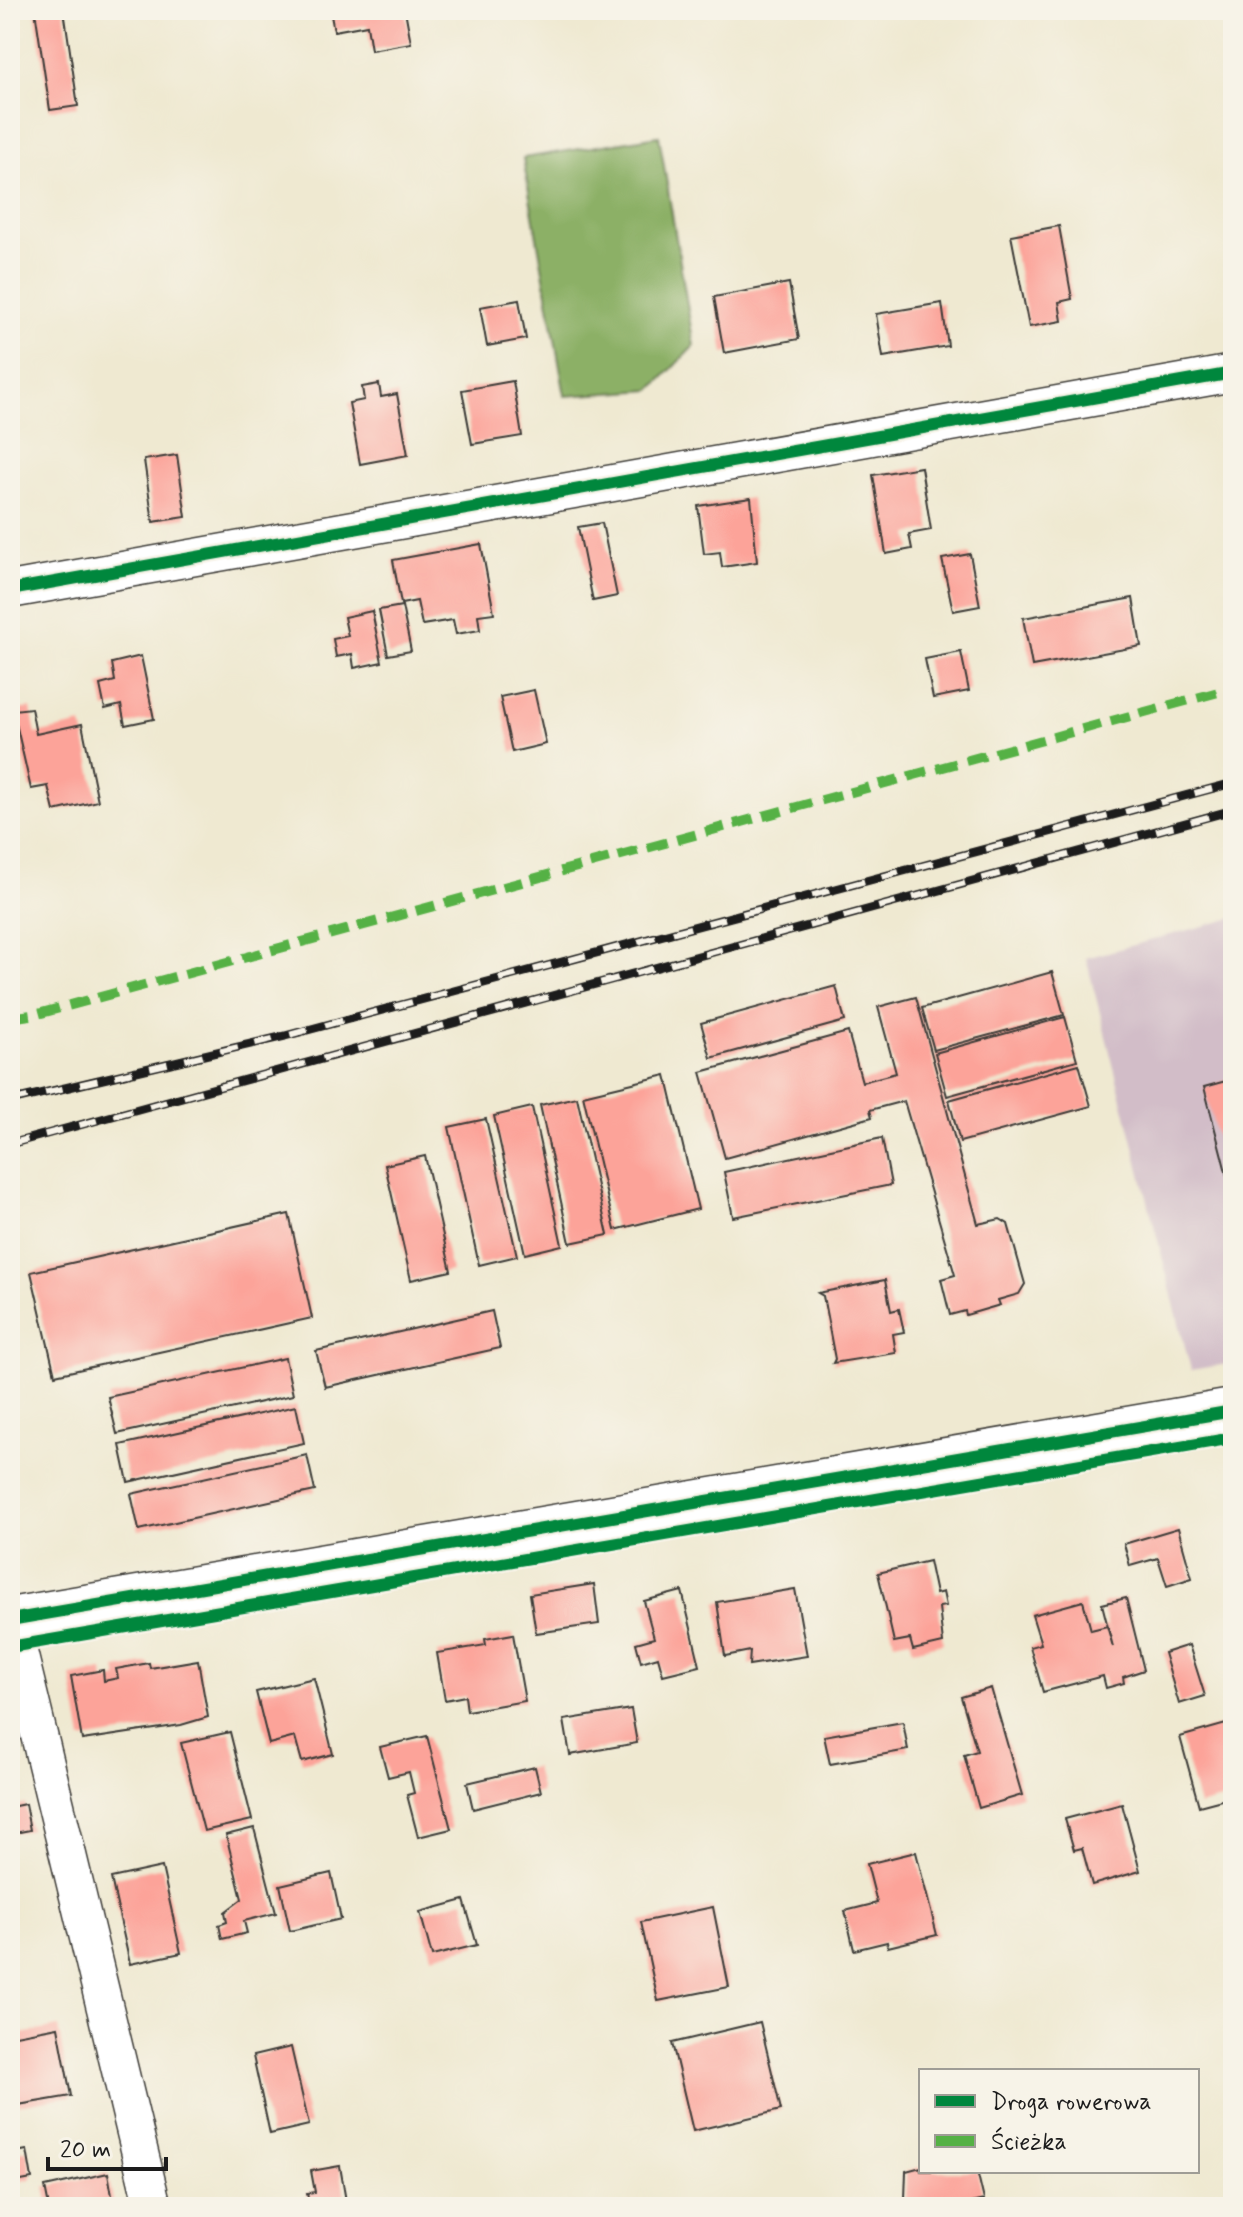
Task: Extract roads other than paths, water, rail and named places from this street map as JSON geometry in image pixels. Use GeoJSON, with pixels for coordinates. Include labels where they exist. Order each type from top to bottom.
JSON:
{"type":"FeatureCollection","features":[{"type":"Feature","properties":{"kind":"street"},"geometry":{"type":"LineString","coordinates":[[10,590],[1233,373]]}},
{"type":"Feature","properties":{"kind":"street"},"geometry":{"type":"LineString","coordinates":[[153,2207],[11,1620],[1233,1411]]}},
{"type":"Feature","properties":{"kind":"railway"},"geometry":{"type":"LineString","coordinates":[[10,1101],[285,1036],[1233,783]]}},
{"type":"Feature","properties":{"kind":"railway"},"geometry":{"type":"LineString","coordinates":[[10,1144],[1233,810]]}}]}
